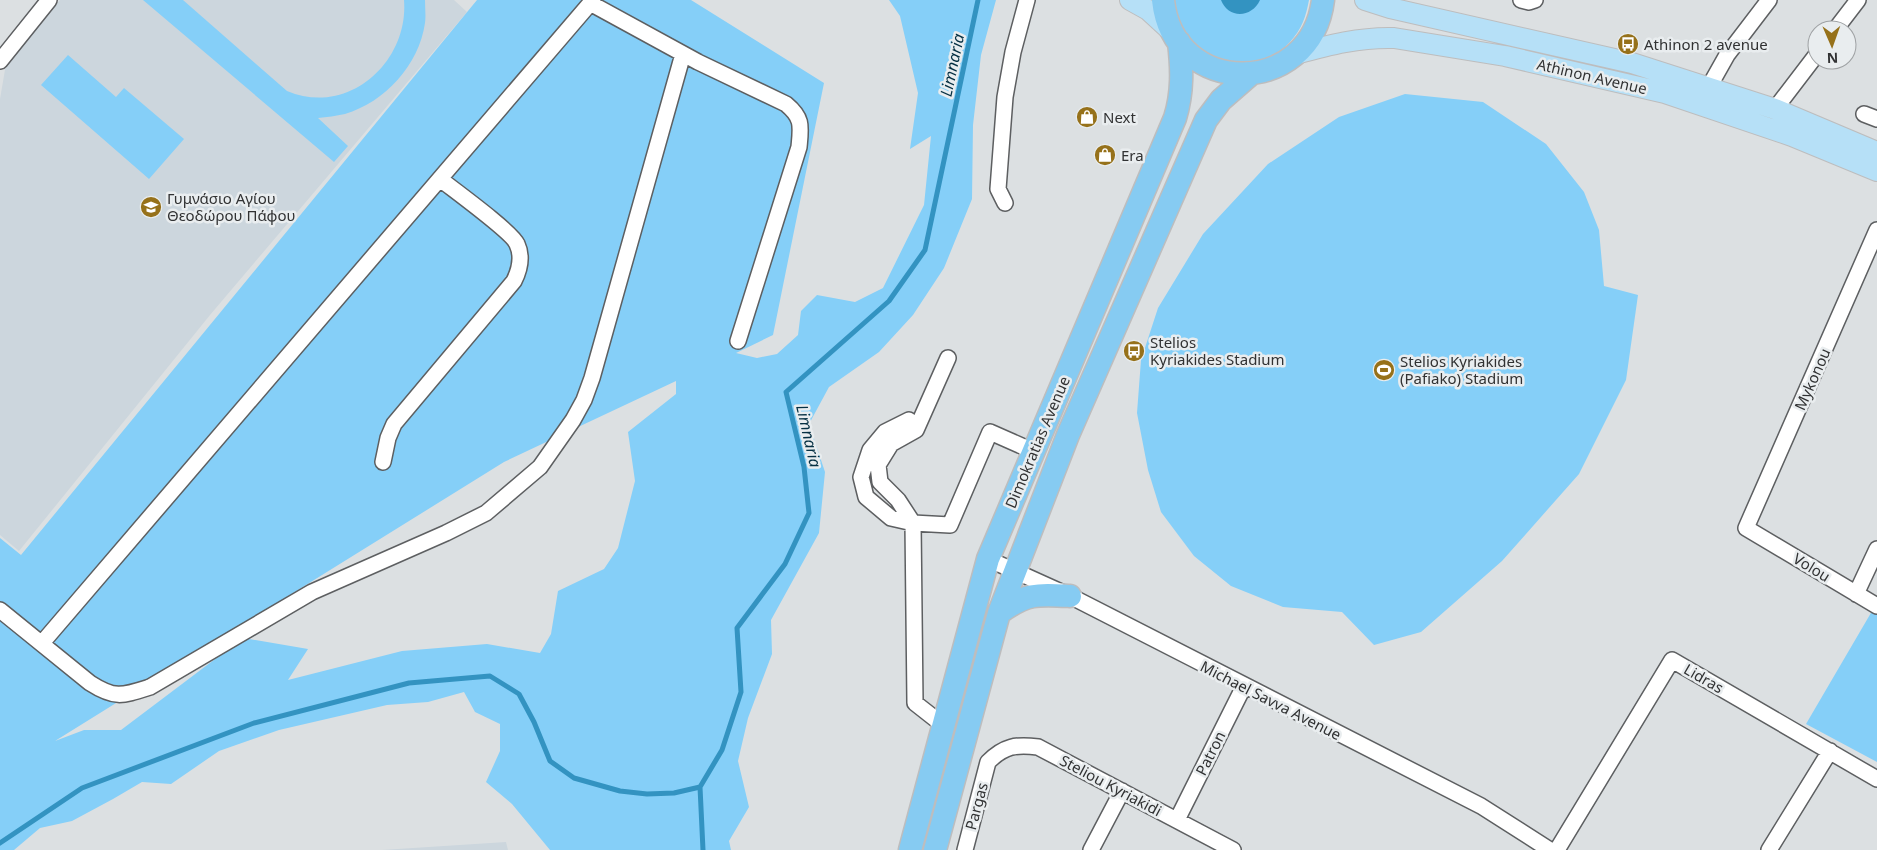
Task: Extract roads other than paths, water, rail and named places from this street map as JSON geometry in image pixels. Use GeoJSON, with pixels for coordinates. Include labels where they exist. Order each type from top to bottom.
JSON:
{"type":"FeatureCollection","features":[{"type":"Feature","properties":{"kind":"highway"},"geometry":{"type":"LineString","coordinates":[[1163,0],[1166,18],[1176,38],[1192,56],[1213,68],[1228,73],[1252,73],[1280,65],[1296,54],[1312,36],[1317,25],[1323,0]]}},
{"type":"Feature","properties":{"kind":"highway","name":"Dimokratias Avenue"},"geometry":{"type":"LineString","coordinates":[[910,850],[988,559],[1179,106],[1182,78],[1176,38]]}},
{"type":"Feature","properties":{"kind":"highway","name":"Dimokratias Avenue"},"geometry":{"type":"LineString","coordinates":[[935,850],[999,613],[1068,435],[1206,120],[1221,100],[1252,73]]}},
{"type":"Feature","properties":{"kind":"highway"},"geometry":{"type":"LineString","coordinates":[[999,613],[1027,596],[1041,594],[1070,596]]}},
{"type":"Feature","properties":{"kind":"main road"},"geometry":{"type":"LineString","coordinates":[[1130,0],[1148,10],[1176,38]]}},
{"type":"Feature","properties":{"kind":"main road","name":"Athinon Avenue"},"geometry":{"type":"LineString","coordinates":[[1365,0],[1390,8],[1632,63],[1774,109],[1877,152]]}},
{"type":"Feature","properties":{"kind":"main road","name":"Athinon Avenue"},"geometry":{"type":"LineString","coordinates":[[1296,54],[1354,40],[1394,38],[1505,56],[1665,93],[1792,136],[1877,171]]}},
{"type":"Feature","properties":{"kind":"street"},"geometry":{"type":"LineString","coordinates":[[0,61],[49,0]]}},
{"type":"Feature","properties":{"kind":"street"},"geometry":{"type":"LineString","coordinates":[[1005,203],[998,189],[1005,97],[1012,52],[1028,0]]}},
{"type":"Feature","properties":{"kind":"street"},"geometry":{"type":"LineString","coordinates":[[1708,87],[1727,55],[1769,0]]}},
{"type":"Feature","properties":{"kind":"street"},"geometry":{"type":"LineString","coordinates":[[1843,20],[1858,0]]}},
{"type":"Feature","properties":{"kind":"street"},"geometry":{"type":"LineString","coordinates":[[42,643],[591,1],[683,54],[786,104],[797,113],[801,130],[799,147],[738,341]]}},
{"type":"Feature","properties":{"kind":"street"},"geometry":{"type":"LineString","coordinates":[[0,610],[103,692],[115,696],[132,693],[150,688],[312,592],[442,535],[486,513],[540,467],[573,420],[584,400],[592,378],[683,54]]}},
{"type":"Feature","properties":{"kind":"street"},"geometry":{"type":"LineString","coordinates":[[1774,109],[1807,67]]}},
{"type":"Feature","properties":{"kind":"street"},"geometry":{"type":"LineString","coordinates":[[383,462],[388,438],[394,424],[514,281],[520,269],[520,256],[515,239],[440,179]]}},
{"type":"Feature","properties":{"kind":"street","name":"Mykonou"},"geometry":{"type":"LineString","coordinates":[[1746,528],[1877,230]]}},
{"type":"Feature","properties":{"kind":"street"},"geometry":{"type":"LineString","coordinates":[[943,725],[915,703],[912,523],[898,500],[880,482],[878,465],[891,444],[916,430],[948,358]]}},
{"type":"Feature","properties":{"kind":"street"},"geometry":{"type":"LineString","coordinates":[[909,420],[885,432],[870,450],[861,477],[866,497],[891,518],[912,523],[950,525],[990,432],[1033,451]]}},
{"type":"Feature","properties":{"kind":"street","name":"Volou"},"geometry":{"type":"LineString","coordinates":[[1746,528],[1877,606]]}},
{"type":"Feature","properties":{"kind":"street"},"geometry":{"type":"LineString","coordinates":[[1856,594],[1877,550]]}},
{"type":"Feature","properties":{"kind":"street","name":"Michael Savva Avenue"},"geometry":{"type":"LineString","coordinates":[[988,559],[1070,596],[1481,806],[1550,850]]}},
{"type":"Feature","properties":{"kind":"street","name":"Lidras"},"geometry":{"type":"LineString","coordinates":[[1557,850],[1672,660],[1877,779]]}},
{"type":"Feature","properties":{"kind":"street","name":"Patron"},"geometry":{"type":"LineString","coordinates":[[1176,820],[1244,686]]}},
{"type":"Feature","properties":{"kind":"street","name":"Steliou Kyriakidi"},"geometry":{"type":"LineString","coordinates":[[988,762],[999,752],[1012,747],[1025,745],[1038,747],[1233,850]]}},
{"type":"Feature","properties":{"kind":"street"},"geometry":{"type":"LineString","coordinates":[[1769,850],[1830,751]]}},
{"type":"Feature","properties":{"kind":"street","name":"Pargas"},"geometry":{"type":"LineString","coordinates":[[965,850],[988,762]]}},
{"type":"Feature","properties":{"kind":"street"},"geometry":{"type":"LineString","coordinates":[[1091,850],[1122,791]]}},
{"type":"Feature","properties":{"kind":"waterway","name":"Limnaria"},"geometry":{"type":"LineString","coordinates":[[703,850],[700,787],[722,750],[741,692],[737,628],[785,564],[809,513],[804,467],[786,392],[889,301],[925,250],[978,0]]}},
{"type":"Feature","properties":{"kind":"waterway"},"geometry":{"type":"LineString","coordinates":[[0,843],[82,788],[254,723],[409,683],[490,676],[519,694],[534,722],[550,761],[574,778],[620,791],[647,794],[674,793],[700,787]]}},
{"type":"Feature","properties":{"kind":"place","name":"Athinon 2 avenue"},"geometry":{"type":"Point","coordinates":[1628,44]}},
{"type":"Feature","properties":{"kind":"place","name":"Next"},"geometry":{"type":"Point","coordinates":[1087,117]}},
{"type":"Feature","properties":{"kind":"place","name":"Era"},"geometry":{"type":"Point","coordinates":[1105,155]}},
{"type":"Feature","properties":{"kind":"place","name":"Γυμνάσιο Αγίου Θεοδώρου Πάφου"},"geometry":{"type":"Point","coordinates":[151,207]}},
{"type":"Feature","properties":{"kind":"place","name":"Stelios Kyriakides Stadium"},"geometry":{"type":"Point","coordinates":[1134,351]}},
{"type":"Feature","properties":{"kind":"place","name":"Stelios Kyriakides (Pafiako) Stadium"},"geometry":{"type":"Point","coordinates":[1384,370]}}]}
